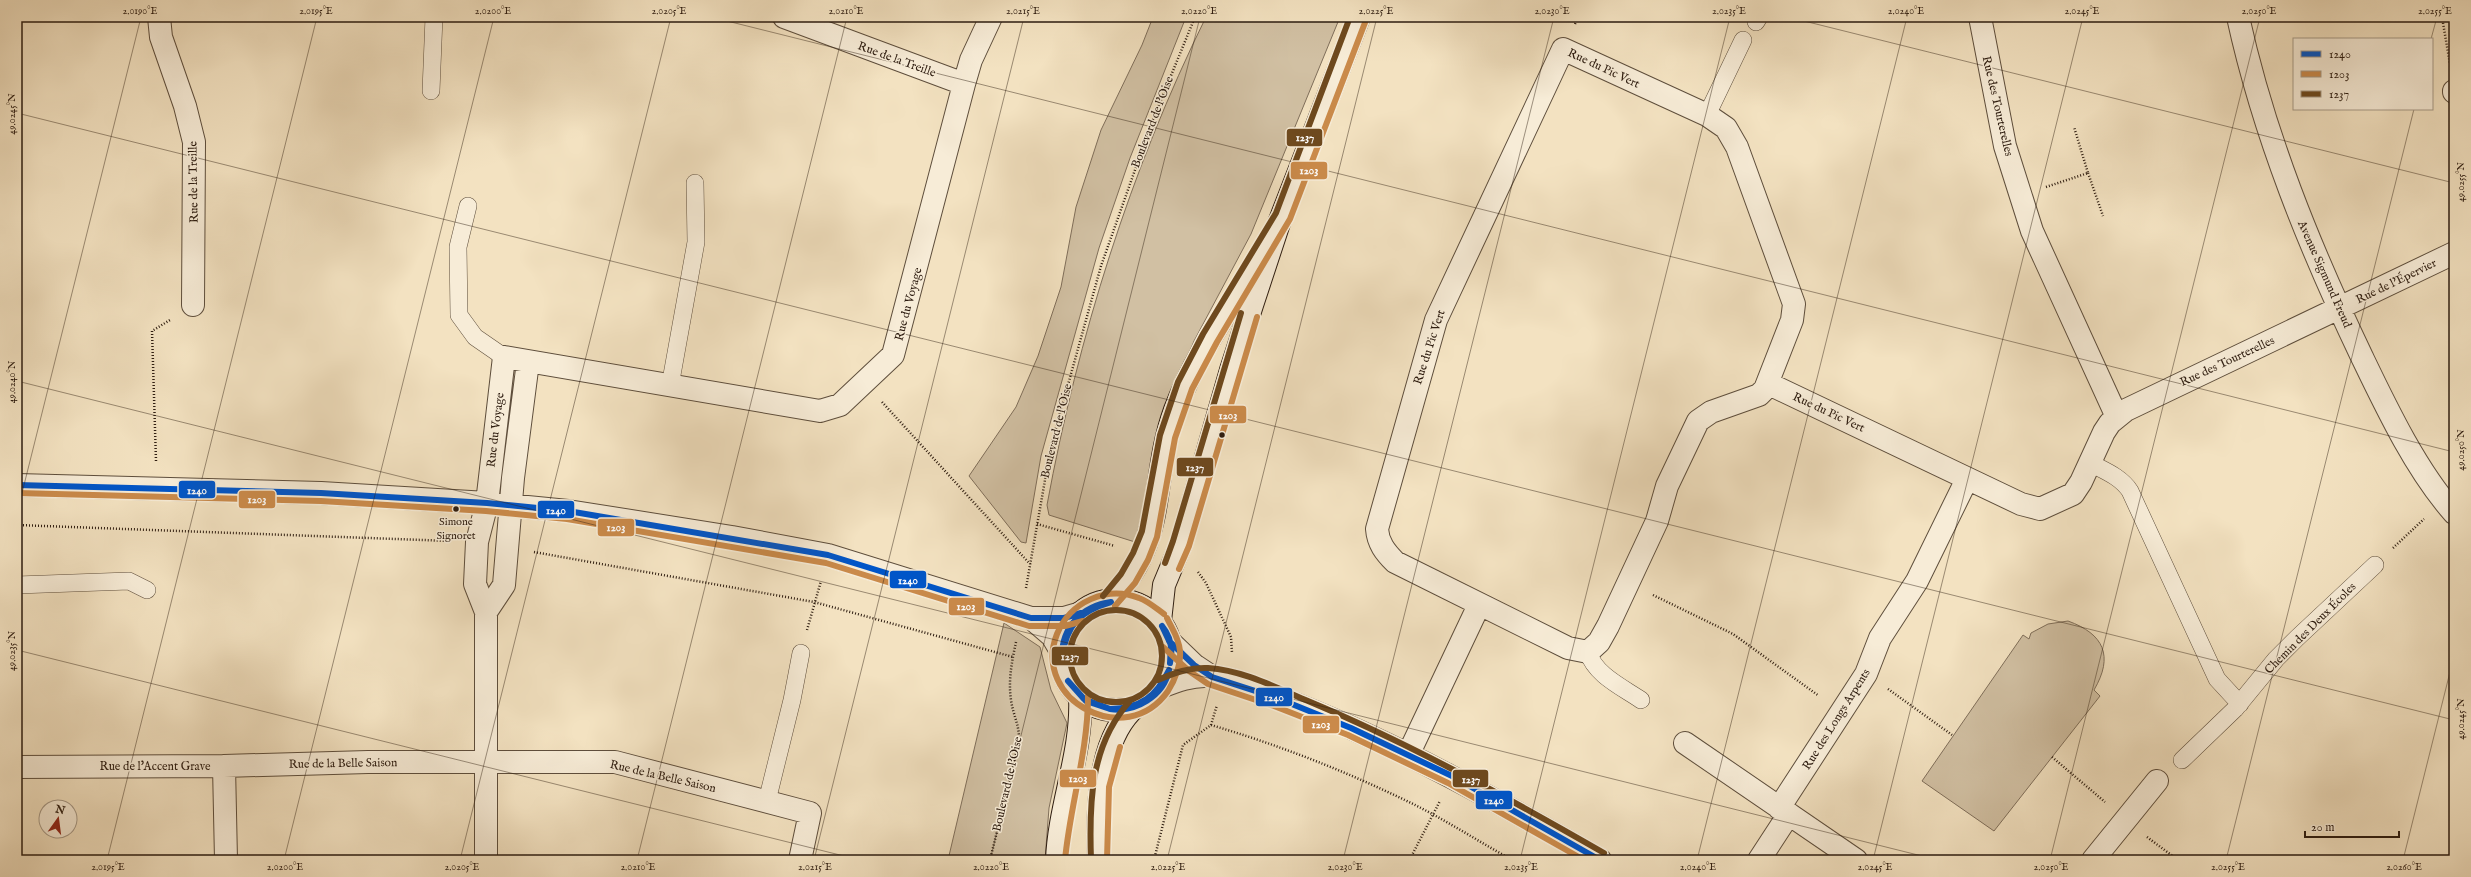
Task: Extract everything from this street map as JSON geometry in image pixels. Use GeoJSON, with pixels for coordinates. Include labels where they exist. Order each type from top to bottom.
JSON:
{"type":"FeatureCollection","features":[{"type":"Feature","properties":{"kind":"street","name":"Rue de la Treille"},"geometry":{"type":"LineString","coordinates":[[159,17],[161,37],[185,106],[194,142],[193,305]]}},
{"type":"Feature","properties":{"kind":"street","name":"Rue de la Treille"},"geometry":{"type":"LineString","coordinates":[[784,17],[964,84]]}},
{"type":"Feature","properties":{"kind":"street","name":"Rue du Voyage"},"geometry":{"type":"LineString","coordinates":[[487,503],[504,358],[820,411],[840,405],[864,383],[893,355],[899,340],[964,84],[971,60],[991,17]]}},
{"type":"Feature","properties":{"kind":"street"},"geometry":{"type":"LineString","coordinates":[[1160,621],[1164,586],[1181,544],[1231,370],[1279,223],[1359,17]]}},
{"type":"Feature","properties":{"kind":"street","name":"Rue des Tourterelles"},"geometry":{"type":"LineString","coordinates":[[1980,17],[2005,146],[2032,231],[2117,417]]}},
{"type":"Feature","properties":{"kind":"street","name":"Avenue Sigmund Freud"},"geometry":{"type":"LineString","coordinates":[[2238,17],[2265,121],[2283,176],[2339,309],[2384,403],[2449,507]]}},
{"type":"Feature","properties":{"kind":"street","name":"Rue du Pic Vert"},"geometry":{"type":"LineString","coordinates":[[1588,652],[1568,648],[1395,562],[1386,553],[1377,537],[1377,529],[1430,339],[1445,300],[1563,49],[1707,115],[1726,128],[1737,147],[1794,304],[1792,320],[1780,348],[1769,384],[1967,479]]}},
{"type":"Feature","properties":{"kind":"street"},"geometry":{"type":"LineString","coordinates":[[1109,601],[1124,586],[1143,554],[1153,520],[1169,432],[1186,386],[1207,344],[1279,223]]}},
{"type":"Feature","properties":{"kind":"street","name":"Rue de l'Épervier"},"geometry":{"type":"LineString","coordinates":[[2339,309],[2454,253]]}},
{"type":"Feature","properties":{"kind":"street","name":"Rue des Tourterelles"},"geometry":{"type":"LineString","coordinates":[[1967,479],[2032,509],[2044,508],[2073,494],[2104,432],[2117,417],[2137,404],[2339,309]]}},
{"type":"Feature","properties":{"kind":"street","name":"Rue du Voyage"},"geometry":{"type":"LineString","coordinates":[[512,504],[528,362]]}},
{"type":"Feature","properties":{"kind":"street"},"geometry":{"type":"LineString","coordinates":[[1588,652],[1599,642],[1628,582],[1657,520],[1667,486],[1698,421],[1711,412],[1759,395],[1769,384]]}},
{"type":"Feature","properties":{"kind":"street","name":"Rue des Longs Arpents"},"geometry":{"type":"LineString","coordinates":[[1759,860],[1784,811],[1866,674],[1880,638],[1917,581],[1967,479]]}},
{"type":"Feature","properties":{"kind":"street"},"geometry":{"type":"LineString","coordinates":[[17,485],[321,494],[512,504],[717,534],[828,555],[1027,617],[1064,618],[1081,613],[1094,605],[1109,601],[1120,601],[1142,607],[1160,621],[1169,641],[1171,662],[1161,687],[1146,702],[1136,706],[1112,710],[1090,703],[1080,696],[1066,676],[1062,653],[1052,636],[1027,617]]}},
{"type":"Feature","properties":{"kind":"street"},"geometry":{"type":"LineString","coordinates":[[486,860],[486,612],[475,584],[477,542],[487,503]]}},
{"type":"Feature","properties":{"kind":"street"},"geometry":{"type":"LineString","coordinates":[[486,612],[504,585],[512,504]]}},
{"type":"Feature","properties":{"kind":"street"},"geometry":{"type":"LineString","coordinates":[[1408,755],[1479,605]]}},
{"type":"Feature","properties":{"kind":"street"},"geometry":{"type":"LineString","coordinates":[[1062,653],[1067,631],[1081,613]]}},
{"type":"Feature","properties":{"kind":"street"},"geometry":{"type":"LineString","coordinates":[[1169,641],[1194,665],[1212,677]]}},
{"type":"Feature","properties":{"kind":"street"},"geometry":{"type":"LineString","coordinates":[[1161,687],[1190,678],[1212,677],[1248,687],[1308,710],[1452,776],[1600,860]]}},
{"type":"Feature","properties":{"kind":"street"},"geometry":{"type":"LineString","coordinates":[[1057,860],[1060,822],[1080,724],[1080,696]]}},
{"type":"Feature","properties":{"kind":"street"},"geometry":{"type":"LineString","coordinates":[[1099,860],[1099,809],[1106,763],[1120,726],[1136,706]]}},
{"type":"Feature","properties":{"kind":"street"},"geometry":{"type":"LineString","coordinates":[[1685,743],[1856,860]]}},
{"type":"Feature","properties":{"kind":"street","name":"Rue de la Belle Saison"},"geometry":{"type":"LineString","coordinates":[[224,766],[368,762],[615,762],[810,813],[800,860]]}},
{"type":"Feature","properties":{"kind":"street","name":"Rue de l'Accent Grave"},"geometry":{"type":"LineString","coordinates":[[17,767],[224,766],[226,860]]}},
{"type":"Feature","properties":{"kind":"street"},"geometry":{"type":"LineString","coordinates":[[2093,860],[2157,781]]}},
{"type":"Feature","properties":{"kind":"lane"},"geometry":{"type":"LineString","coordinates":[[431,91],[434,17]]}},
{"type":"Feature","properties":{"kind":"lane"},"geometry":{"type":"LineString","coordinates":[[1707,115],[1743,40]]}},
{"type":"Feature","properties":{"kind":"lane"},"geometry":{"type":"LineString","coordinates":[[670,386],[696,242],[695,183]]}},
{"type":"Feature","properties":{"kind":"lane","name":"Rue du Voyage"},"geometry":{"type":"LineString","coordinates":[[468,206],[458,247],[459,315],[475,337],[504,358]]}},
{"type":"Feature","properties":{"kind":"lane"},"geometry":{"type":"LineString","coordinates":[[2090,462],[2115,476],[2125,484],[2130,491],[2217,680],[2240,704]]}},
{"type":"Feature","properties":{"kind":"lane","name":"Chemin des Deux Écoles"},"geometry":{"type":"LineString","coordinates":[[2182,760],[2240,704],[2276,659],[2374,565]]}},
{"type":"Feature","properties":{"kind":"lane"},"geometry":{"type":"LineString","coordinates":[[17,585],[129,581],[147,590]]}},
{"type":"Feature","properties":{"kind":"lane"},"geometry":{"type":"LineString","coordinates":[[1588,652],[1591,660],[1598,670],[1642,700]]}},
{"type":"Feature","properties":{"kind":"lane"},"geometry":{"type":"LineString","coordinates":[[767,801],[792,700],[800,653]]}},
{"type":"Feature","properties":{"kind":"path","name":"Boulevard de l'Oise"},"geometry":{"type":"LineString","coordinates":[[990,860],[1019,742],[1019,726],[1011,701],[1009,685],[1027,617],[1030,564],[1051,446],[1101,266],[1149,129],[1195,17]]}},
{"type":"Feature","properties":{"kind":"path"},"geometry":{"type":"LineString","coordinates":[[2442,17],[2454,92]]}},
{"type":"Feature","properties":{"kind":"path"},"geometry":{"type":"LineString","coordinates":[[2074,127],[2103,216]]}},
{"type":"Feature","properties":{"kind":"path"},"geometry":{"type":"LineString","coordinates":[[2021,195],[2088,172]]}},
{"type":"Feature","properties":{"kind":"path"},"geometry":{"type":"LineString","coordinates":[[156,462],[152,331],[193,305]]}},
{"type":"Feature","properties":{"kind":"path"},"geometry":{"type":"LineString","coordinates":[[864,383],[1030,564]]}},
{"type":"Feature","properties":{"kind":"path"},"geometry":{"type":"LineString","coordinates":[[2374,565],[2449,507]]}},
{"type":"Feature","properties":{"kind":"path"},"geometry":{"type":"LineString","coordinates":[[800,653],[828,555]]}},
{"type":"Feature","properties":{"kind":"path"},"geometry":{"type":"LineString","coordinates":[[1198,572],[1206,583],[1231,637],[1232,659]]}},
{"type":"Feature","properties":{"kind":"path"},"geometry":{"type":"LineString","coordinates":[[1628,582],[1733,634],[1842,712]]}},
{"type":"Feature","properties":{"kind":"path"},"geometry":{"type":"LineString","coordinates":[[1866,674],[1952,735]]}},
{"type":"Feature","properties":{"kind":"path"},"geometry":{"type":"LineString","coordinates":[[1154,860],[1183,746],[1211,725],[1218,703]]}},
{"type":"Feature","properties":{"kind":"path"},"geometry":{"type":"LineString","coordinates":[[1211,725],[1256,738],[1316,761],[1409,802],[1512,860]]}},
{"type":"Feature","properties":{"kind":"path"},"geometry":{"type":"LineString","coordinates":[[1410,859],[1452,776]]}},
{"type":"Feature","properties":{"kind":"shaded area"},"geometry":{"type":"Polygon","coordinates":[[[1153,17],[1186,17],[1130,158],[1099,248],[1041,456],[1026,543],[1021,542],[969,476],[1016,407],[1038,356],[1061,287],[1076,207],[1101,130],[1142,45],[1153,17]]]}},
{"type":"Feature","properties":{"kind":"shaded area"},"geometry":{"type":"Polygon","coordinates":[[[1206,17],[1340,17],[1251,234],[1194,341],[1177,382],[1147,510],[1135,542],[1049,515],[1047,505],[1074,380],[1091,317],[1110,256],[1130,195],[1153,135],[1206,17]]]}},
{"type":"Feature","properties":{"kind":"shaded area"},"geometry":{"type":"Polygon","coordinates":[[[2068,621],[2090,632],[2102,648],[2104,657],[2103,667],[2100,678],[2094,690],[2100,696],[1994,831],[1922,781],[2023,635],[2029,639],[2031,633],[2048,624],[2068,621]]]}},
{"type":"Feature","properties":{"kind":"shaded area"},"geometry":{"type":"Polygon","coordinates":[[[1004,623],[1040,647],[1051,690],[1067,723],[1049,808],[1045,860],[948,860],[1004,623]]]}},
{"type":"Feature","properties":{"kind":"transit line","name":"1237"},"geometry":{"type":"LineString","coordinates":[[1103,596],[1121,574],[1133,553],[1142,531],[1160,435],[1178,382],[1203,334],[1276,213],[1350,17]]}},
{"type":"Feature","properties":{"kind":"transit line","name":"1203"},"geometry":{"type":"LineString","coordinates":[[1115,606],[1135,583],[1148,560],[1157,537],[1175,438],[1192,389],[1217,342],[1290,219],[1366,20]]}},
{"type":"Feature","properties":{"kind":"transit line","name":"1237"},"geometry":{"type":"LineString","coordinates":[[1165,563],[1173,541],[1241,313]]}},
{"type":"Feature","properties":{"kind":"transit line","name":"1203"},"geometry":{"type":"LineString","coordinates":[[1179,569],[1189,546],[1257,317]]}},
{"type":"Feature","properties":{"kind":"transit line","name":"1240"},"geometry":{"type":"LineString","coordinates":[[17,485],[321,493],[487,503],[568,511],[828,555],[1031,618],[1064,618],[1081,613]]}},
{"type":"Feature","properties":{"kind":"transit line","name":"1203"},"geometry":{"type":"LineString","coordinates":[[17,493],[321,501],[486,511],[567,519],[826,563],[1029,626],[1065,626],[1083,621]]}},
{"type":"Feature","properties":{"kind":"transit line","name":"1203"},"geometry":{"type":"LineString","coordinates":[[1164,614],[1142,599],[1127,595],[1102,595],[1080,605],[1063,623],[1057,634],[1053,658],[1057,679],[1070,697],[1087,710],[1108,717],[1129,717],[1150,708],[1168,691],[1173,682],[1180,661],[1178,642],[1167,618]]}},
{"type":"Feature","properties":{"kind":"transit line","name":"1240"},"geometry":{"type":"LineString","coordinates":[[1062,656],[1066,635],[1076,619],[1092,608],[1111,602]]}},
{"type":"Feature","properties":{"kind":"transit line","name":"1240"},"geometry":{"type":"LineString","coordinates":[[1062,656],[1067,635],[1077,620],[1091,610],[1111,602]]}},
{"type":"Feature","properties":{"kind":"transit line","name":"1237"},"geometry":{"type":"LineString","coordinates":[[1116,610],[1134,614],[1148,624],[1158,638],[1162,656],[1158,674],[1148,688],[1134,698],[1116,702],[1098,698],[1084,688],[1074,674],[1070,656],[1074,638],[1084,624],[1098,614],[1116,610]]}},
{"type":"Feature","properties":{"kind":"transit line","name":"1240"},"geometry":{"type":"LineString","coordinates":[[1162,626],[1170,644],[1170,663]]}},
{"type":"Feature","properties":{"kind":"transit line","name":"1240"},"geometry":{"type":"LineString","coordinates":[[1162,626],[1171,645],[1170,663]]}},
{"type":"Feature","properties":{"kind":"transit line","name":"1240"},"geometry":{"type":"LineString","coordinates":[[1169,641],[1194,665],[1212,677],[1277,698],[1351,728],[1452,776],[1600,860]]}},
{"type":"Feature","properties":{"kind":"transit line","name":"1203"},"geometry":{"type":"LineString","coordinates":[[1163,647],[1189,671],[1208,684],[1274,706],[1348,735],[1448,783],[1584,860]]}},
{"type":"Feature","properties":{"kind":"transit line","name":"1237"},"geometry":{"type":"LineString","coordinates":[[1158,680],[1195,668],[1221,669],[1259,680],[1422,753],[1532,812],[1604,853]]}},
{"type":"Feature","properties":{"kind":"transit line","name":"1240"},"geometry":{"type":"LineString","coordinates":[[1110,709],[1120,710],[1147,701],[1161,688],[1169,670]]}},
{"type":"Feature","properties":{"kind":"transit line","name":"1240"},"geometry":{"type":"LineString","coordinates":[[1110,709],[1130,706],[1146,699],[1159,687],[1169,670]]}},
{"type":"Feature","properties":{"kind":"transit line","name":"1240"},"geometry":{"type":"LineString","coordinates":[[1068,681],[1084,699],[1110,709]]}},
{"type":"Feature","properties":{"kind":"transit line","name":"1240"},"geometry":{"type":"LineString","coordinates":[[1068,681],[1086,701],[1110,709]]}},
{"type":"Feature","properties":{"kind":"transit line","name":"1203"},"geometry":{"type":"LineString","coordinates":[[1065,860],[1067,839],[1085,738],[1088,696]]}},
{"type":"Feature","properties":{"kind":"transit line","name":"1237"},"geometry":{"type":"LineString","coordinates":[[1091,860],[1091,817],[1095,776],[1107,736],[1117,718],[1130,701]]}},
{"type":"Feature","properties":{"kind":"transit line","name":"1203"},"geometry":{"type":"LineString","coordinates":[[1107,860],[1109,787],[1120,747]]}},
{"type":"Feature","properties":{"kind":"place","name":"Simone Signoret"},"geometry":{"type":"Point","coordinates":[456,509]}}]}
